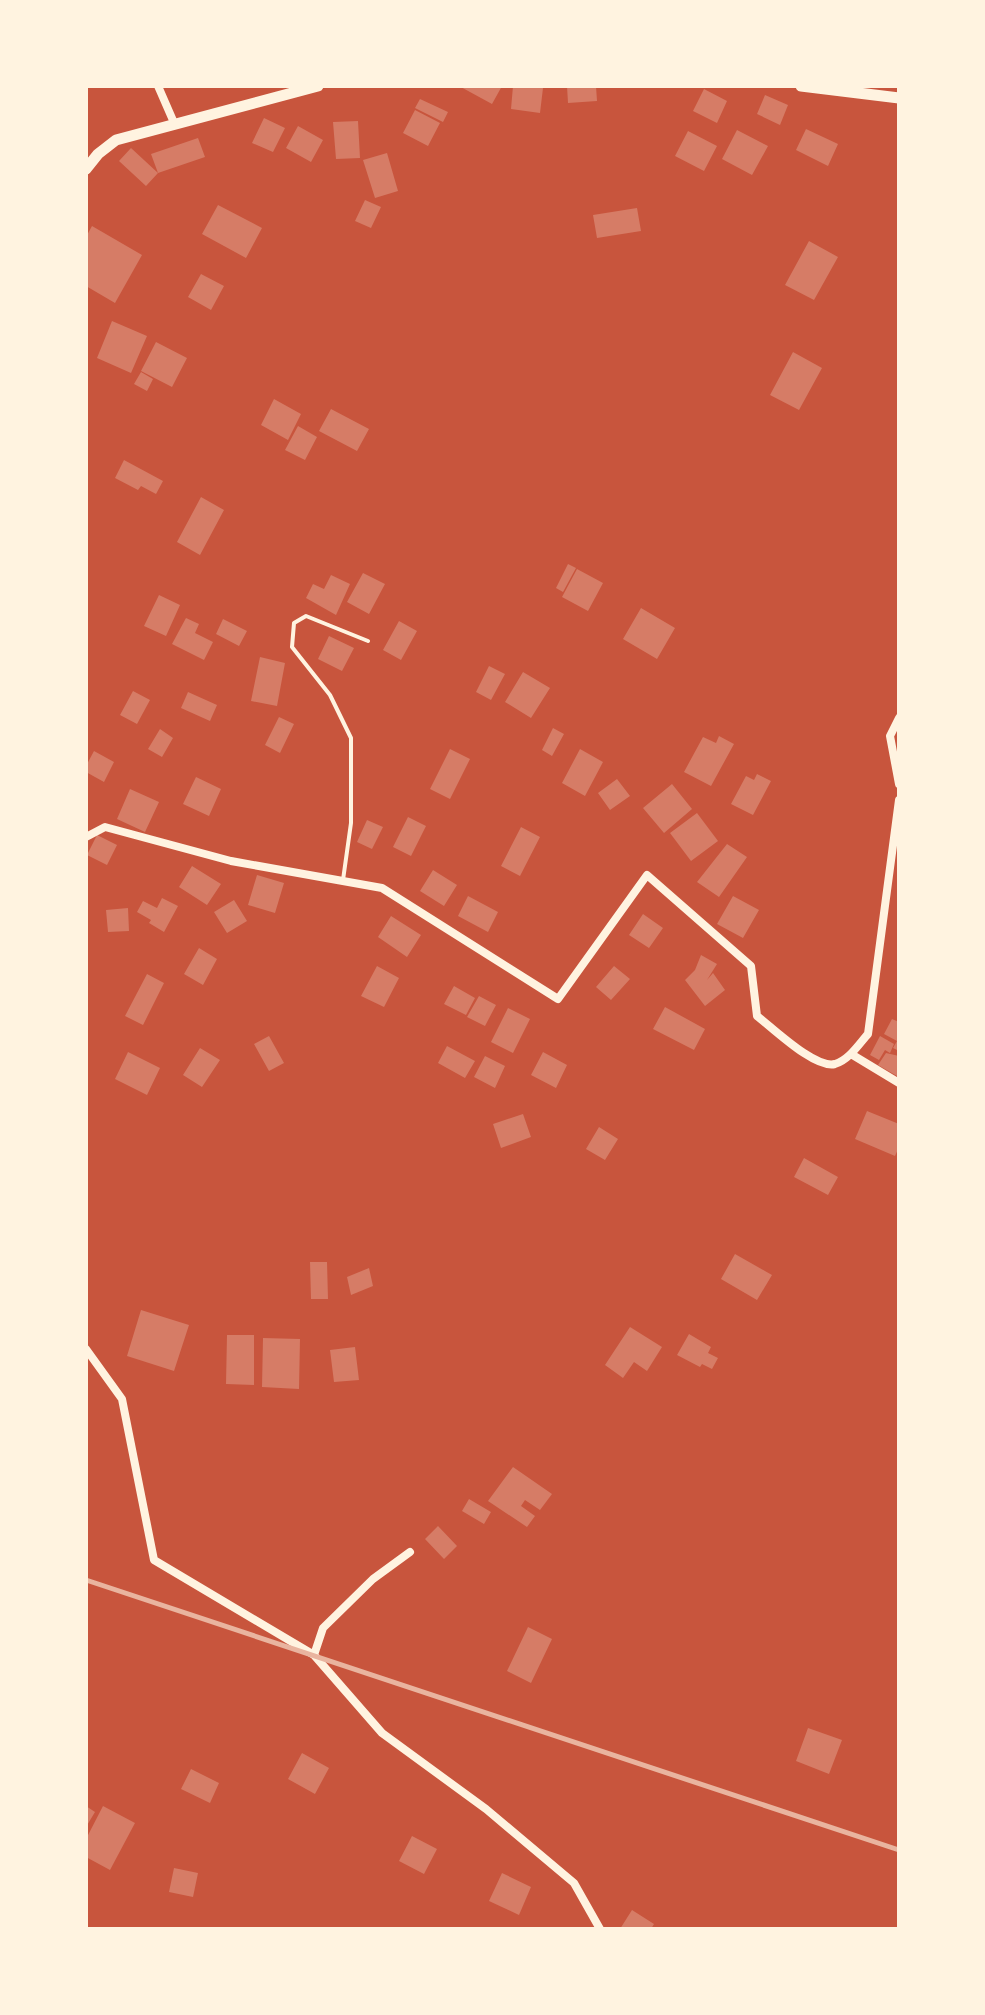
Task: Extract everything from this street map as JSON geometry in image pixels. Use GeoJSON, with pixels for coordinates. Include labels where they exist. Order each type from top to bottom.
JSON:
{"type":"FeatureCollection","features":[{"type":"Feature","properties":{"kind":"main road"},"geometry":{"type":"LineString","coordinates":[[86,169],[98,154],[116,140],[314,86]]}},
{"type":"Feature","properties":{"kind":"main road"},"geometry":{"type":"LineString","coordinates":[[801,86],[899,98]]}},
{"type":"Feature","properties":{"kind":"street"},"geometry":{"type":"LineString","coordinates":[[158,86],[175,125]]}},
{"type":"Feature","properties":{"kind":"street"},"geometry":{"type":"LineString","coordinates":[[899,718],[890,736],[899,784]]}},
{"type":"Feature","properties":{"kind":"street"},"geometry":{"type":"LineString","coordinates":[[86,837],[105,827],[231,861],[382,888],[558,999],[647,875],[751,966],[757,1016],[819,1064],[836,1064],[851,1054],[868,1034],[899,800]]}},
{"type":"Feature","properties":{"kind":"street"},"geometry":{"type":"LineString","coordinates":[[851,1054],[899,1083]]}},
{"type":"Feature","properties":{"kind":"street"},"geometry":{"type":"LineString","coordinates":[[86,1349],[122,1399],[154,1560],[314,1655],[382,1733],[486,1809],[574,1883],[600,1929]]}},
{"type":"Feature","properties":{"kind":"street"},"geometry":{"type":"LineString","coordinates":[[314,1655],[323,1628],[373,1579],[410,1552]]}},
{"type":"Feature","properties":{"kind":"lane"},"geometry":{"type":"LineString","coordinates":[[342,882],[351,823],[351,738],[330,695],[292,647],[294,623],[306,616],[368,641]]}},
{"type":"Feature","properties":{"kind":"building"},"geometry":{"type":"Polygon","coordinates":[[[459,86],[502,86],[492,104],[459,86]]]}},
{"type":"Feature","properties":{"kind":"building"},"geometry":{"type":"Polygon","coordinates":[[[513,86],[543,88],[540,113],[511,109],[513,86]]]}},
{"type":"Feature","properties":{"kind":"building"},"geometry":{"type":"Polygon","coordinates":[[[567,86],[596,86],[597,101],[568,103],[567,86]]]}},
{"type":"Feature","properties":{"kind":"building"},"geometry":{"type":"Polygon","coordinates":[[[704,89],[727,101],[717,123],[693,111],[704,89]]]}},
{"type":"Feature","properties":{"kind":"building"},"geometry":{"type":"Polygon","coordinates":[[[765,95],[788,105],[780,125],[757,114],[765,95]]]}},
{"type":"Feature","properties":{"kind":"building"},"geometry":{"type":"Polygon","coordinates":[[[420,99],[448,112],[443,122],[415,108],[420,99]]]}},
{"type":"Feature","properties":{"kind":"building"},"geometry":{"type":"Polygon","coordinates":[[[415,110],[440,123],[428,146],[403,133],[415,110]]]}},
{"type":"Feature","properties":{"kind":"building"},"geometry":{"type":"Polygon","coordinates":[[[264,118],[285,128],[273,152],[252,143],[264,118]]]}},
{"type":"Feature","properties":{"kind":"building"},"geometry":{"type":"Polygon","coordinates":[[[358,121],[360,158],[336,159],[333,122],[358,121]]]}},
{"type":"Feature","properties":{"kind":"building"},"geometry":{"type":"Polygon","coordinates":[[[298,126],[323,140],[311,162],[286,148],[298,126]]]}},
{"type":"Feature","properties":{"kind":"building"},"geometry":{"type":"Polygon","coordinates":[[[806,129],[838,144],[828,166],[796,150],[806,129]]]}},
{"type":"Feature","properties":{"kind":"building"},"geometry":{"type":"Polygon","coordinates":[[[737,130],[768,146],[752,175],[722,159],[737,130]]]}},
{"type":"Feature","properties":{"kind":"building"},"geometry":{"type":"Polygon","coordinates":[[[688,131],[717,146],[704,171],[675,156],[688,131]]]}},
{"type":"Feature","properties":{"kind":"building"},"geometry":{"type":"Polygon","coordinates":[[[198,138],[205,157],[158,173],[151,154],[198,138]]]}},
{"type":"Feature","properties":{"kind":"building"},"geometry":{"type":"Polygon","coordinates":[[[131,148],[158,173],[146,186],[119,161],[131,148]]]}},
{"type":"Feature","properties":{"kind":"building"},"geometry":{"type":"Polygon","coordinates":[[[387,153],[398,191],[375,198],[363,160],[387,153]]]}},
{"type":"Feature","properties":{"kind":"building"},"geometry":{"type":"Polygon","coordinates":[[[365,200],[381,207],[371,228],[355,221],[365,200]]]}},
{"type":"Feature","properties":{"kind":"building"},"geometry":{"type":"Polygon","coordinates":[[[218,205],[262,228],[246,258],[202,234],[218,205]]]}},
{"type":"Feature","properties":{"kind":"building"},"geometry":{"type":"Polygon","coordinates":[[[637,208],[641,231],[597,238],[593,215],[637,208]]]}},
{"type":"Feature","properties":{"kind":"building"},"geometry":{"type":"Polygon","coordinates":[[[92,226],[142,255],[115,303],[86,286],[86,237],[92,226]]]}},
{"type":"Feature","properties":{"kind":"building"},"geometry":{"type":"Polygon","coordinates":[[[809,241],[838,257],[814,300],[785,285],[809,241]]]}},
{"type":"Feature","properties":{"kind":"building"},"geometry":{"type":"Polygon","coordinates":[[[201,274],[224,286],[211,310],[188,297],[201,274]]]}},
{"type":"Feature","properties":{"kind":"building"},"geometry":{"type":"Polygon","coordinates":[[[112,321],[147,336],[131,373],[97,358],[112,321]]]}},
{"type":"Feature","properties":{"kind":"building"},"geometry":{"type":"Polygon","coordinates":[[[156,342],[187,358],[172,387],[141,371],[156,342]]]}},
{"type":"Feature","properties":{"kind":"building"},"geometry":{"type":"Polygon","coordinates":[[[793,352],[822,368],[799,410],[770,395],[793,352]]]}},
{"type":"Feature","properties":{"kind":"building"},"geometry":{"type":"Polygon","coordinates":[[[141,372],[153,379],[147,391],[134,384],[141,372]]]}},
{"type":"Feature","properties":{"kind":"building"},"geometry":{"type":"Polygon","coordinates":[[[274,399],[301,414],[288,440],[261,425],[274,399]]]}},
{"type":"Feature","properties":{"kind":"building"},"geometry":{"type":"Polygon","coordinates":[[[331,409],[369,429],[357,451],[319,431],[331,409]]]}},
{"type":"Feature","properties":{"kind":"building"},"geometry":{"type":"Polygon","coordinates":[[[298,426],[317,437],[305,460],[285,450],[298,426]]]}},
{"type":"Feature","properties":{"kind":"building"},"geometry":{"type":"Polygon","coordinates":[[[124,460],[163,481],[156,494],[141,486],[138,490],[115,478],[124,460]]]}},
{"type":"Feature","properties":{"kind":"building"},"geometry":{"type":"Polygon","coordinates":[[[201,497],[224,510],[200,555],[177,542],[201,497]]]}},
{"type":"Feature","properties":{"kind":"building"},"geometry":{"type":"Polygon","coordinates":[[[568,564],[576,568],[563,592],[556,588],[568,564]]]}},
{"type":"Feature","properties":{"kind":"building"},"geometry":{"type":"Polygon","coordinates":[[[577,569],[603,583],[588,611],[562,597],[577,569]]]}},
{"type":"Feature","properties":{"kind":"building"},"geometry":{"type":"Polygon","coordinates":[[[363,573],[385,584],[369,614],[347,602],[363,573]]]}},
{"type":"Feature","properties":{"kind":"building"},"geometry":{"type":"Polygon","coordinates":[[[331,575],[350,584],[336,615],[306,598],[313,584],[324,589],[331,575]]]}},
{"type":"Feature","properties":{"kind":"building"},"geometry":{"type":"Polygon","coordinates":[[[159,595],[180,605],[166,636],[144,626],[159,595]]]}},
{"type":"Feature","properties":{"kind":"building"},"geometry":{"type":"Polygon","coordinates":[[[641,608],[675,628],[657,659],[623,639],[641,608]]]}},
{"type":"Feature","properties":{"kind":"building"},"geometry":{"type":"Polygon","coordinates":[[[186,618],[199,624],[195,633],[213,642],[204,660],[172,644],[186,618]]]}},
{"type":"Feature","properties":{"kind":"building"},"geometry":{"type":"Polygon","coordinates":[[[223,619],[247,631],[239,646],[216,634],[223,619]]]}},
{"type":"Feature","properties":{"kind":"building"},"geometry":{"type":"Polygon","coordinates":[[[399,621],[417,631],[401,660],[383,650],[399,621]]]}},
{"type":"Feature","properties":{"kind":"building"},"geometry":{"type":"Polygon","coordinates":[[[329,636],[354,648],[342,671],[318,659],[329,636]]]}},
{"type":"Feature","properties":{"kind":"building"},"geometry":{"type":"Polygon","coordinates":[[[260,657],[285,663],[277,706],[251,701],[260,657]]]}},
{"type":"Feature","properties":{"kind":"building"},"geometry":{"type":"Polygon","coordinates":[[[489,666],[505,674],[491,700],[476,692],[489,666]]]}},
{"type":"Feature","properties":{"kind":"building"},"geometry":{"type":"Polygon","coordinates":[[[523,672],[550,688],[531,718],[505,702],[523,672]]]}},
{"type":"Feature","properties":{"kind":"building"},"geometry":{"type":"Polygon","coordinates":[[[133,691],[150,700],[137,724],[120,715],[133,691]]]}},
{"type":"Feature","properties":{"kind":"building"},"geometry":{"type":"Polygon","coordinates":[[[188,692],[217,705],[210,721],[181,708],[188,692]]]}},
{"type":"Feature","properties":{"kind":"building"},"geometry":{"type":"Polygon","coordinates":[[[279,717],[294,724],[280,753],[265,745],[279,717]]]}},
{"type":"Feature","properties":{"kind":"building"},"geometry":{"type":"Polygon","coordinates":[[[553,728],[564,734],[552,756],[542,750],[553,728]]]}},
{"type":"Feature","properties":{"kind":"building"},"geometry":{"type":"Polygon","coordinates":[[[160,729],[173,738],[162,757],[148,749],[160,729]]]}},
{"type":"Feature","properties":{"kind":"building"},"geometry":{"type":"Polygon","coordinates":[[[719,736],[734,744],[711,786],[684,772],[703,737],[716,743],[719,736]]]}},
{"type":"Feature","properties":{"kind":"building"},"geometry":{"type":"Polygon","coordinates":[[[450,749],[470,759],[450,799],[430,789],[450,749]]]}},
{"type":"Feature","properties":{"kind":"building"},"geometry":{"type":"Polygon","coordinates":[[[580,749],[603,762],[585,796],[562,783],[580,749]]]}},
{"type":"Feature","properties":{"kind":"building"},"geometry":{"type":"Polygon","coordinates":[[[94,751],[114,762],[104,782],[86,772],[94,751]]]}},
{"type":"Feature","properties":{"kind":"building"},"geometry":{"type":"Polygon","coordinates":[[[757,774],[771,781],[753,815],[731,804],[746,776],[754,780],[757,774]]]}},
{"type":"Feature","properties":{"kind":"building"},"geometry":{"type":"Polygon","coordinates":[[[196,777],[221,789],[209,816],[183,804],[196,777]]]}},
{"type":"Feature","properties":{"kind":"building"},"geometry":{"type":"Polygon","coordinates":[[[617,779],[630,796],[610,810],[598,793],[617,779]]]}},
{"type":"Feature","properties":{"kind":"building"},"geometry":{"type":"Polygon","coordinates":[[[672,784],[692,809],[664,833],[643,808],[672,784]]]}},
{"type":"Feature","properties":{"kind":"building"},"geometry":{"type":"Polygon","coordinates":[[[130,789],[159,802],[145,832],[117,819],[130,789]]]}},
{"type":"Feature","properties":{"kind":"building"},"geometry":{"type":"Polygon","coordinates":[[[697,813],[718,841],[691,861],[670,833],[697,813]]]}},
{"type":"Feature","properties":{"kind":"building"},"geometry":{"type":"Polygon","coordinates":[[[408,817],[426,826],[411,856],[393,847],[408,817]]]}},
{"type":"Feature","properties":{"kind":"building"},"geometry":{"type":"Polygon","coordinates":[[[367,820],[383,827],[372,849],[357,842],[367,820]]]}},
{"type":"Feature","properties":{"kind":"building"},"geometry":{"type":"Polygon","coordinates":[[[521,827],[540,837],[520,876],[501,866],[521,827]]]}},
{"type":"Feature","properties":{"kind":"building"},"geometry":{"type":"Polygon","coordinates":[[[97,835],[117,845],[107,865],[87,855],[97,835]]]}},
{"type":"Feature","properties":{"kind":"building"},"geometry":{"type":"Polygon","coordinates":[[[727,844],[747,857],[719,897],[697,882],[727,844]]]}},
{"type":"Feature","properties":{"kind":"building"},"geometry":{"type":"Polygon","coordinates":[[[192,866],[221,884],[207,905],[179,887],[192,866]]]}},
{"type":"Feature","properties":{"kind":"building"},"geometry":{"type":"Polygon","coordinates":[[[433,870],[457,885],[444,906],[420,891],[433,870]]]}},
{"type":"Feature","properties":{"kind":"building"},"geometry":{"type":"Polygon","coordinates":[[[257,875],[284,883],[275,913],[248,905],[257,875]]]}},
{"type":"Feature","properties":{"kind":"building"},"geometry":{"type":"Polygon","coordinates":[[[468,896],[498,912],[488,932],[458,916],[468,896]]]}},
{"type":"Feature","properties":{"kind":"building"},"geometry":{"type":"Polygon","coordinates":[[[733,896],[759,910],[743,938],[717,924],[733,896]]]}},
{"type":"Feature","properties":{"kind":"building"},"geometry":{"type":"Polygon","coordinates":[[[162,898],[178,906],[164,932],[137,912],[143,901],[157,908],[162,898]]]}},
{"type":"Feature","properties":{"kind":"building"},"geometry":{"type":"Polygon","coordinates":[[[234,900],[247,921],[227,933],[214,912],[234,900]]]}},
{"type":"Feature","properties":{"kind":"building"},"geometry":{"type":"Polygon","coordinates":[[[128,908],[129,931],[108,932],[106,910],[128,908]]]}},
{"type":"Feature","properties":{"kind":"building"},"geometry":{"type":"Polygon","coordinates":[[[643,914],[663,928],[649,948],[629,935],[643,914]]]}},
{"type":"Feature","properties":{"kind":"building"},"geometry":{"type":"Polygon","coordinates":[[[391,916],[421,935],[407,957],[378,937],[391,916]]]}},
{"type":"Feature","properties":{"kind":"building"},"geometry":{"type":"Polygon","coordinates":[[[199,948],[217,959],[203,985],[184,974],[199,948]]]}},
{"type":"Feature","properties":{"kind":"building"},"geometry":{"type":"Polygon","coordinates":[[[701,955],[717,964],[707,980],[713,973],[725,990],[705,1006],[685,980],[695,970],[701,955]]]}},
{"type":"Feature","properties":{"kind":"building"},"geometry":{"type":"Polygon","coordinates":[[[377,966],[399,978],[384,1007],[361,996],[377,966]]]}},
{"type":"Feature","properties":{"kind":"building"},"geometry":{"type":"Polygon","coordinates":[[[614,966],[630,979],[611,1000],[596,987],[614,966]]]}},
{"type":"Feature","properties":{"kind":"building"},"geometry":{"type":"Polygon","coordinates":[[[147,974],[164,983],[143,1025],[125,1016],[147,974]]]}},
{"type":"Feature","properties":{"kind":"building"},"geometry":{"type":"Polygon","coordinates":[[[454,986],[475,998],[466,1015],[444,1004],[454,986]]]}},
{"type":"Feature","properties":{"kind":"building"},"geometry":{"type":"Polygon","coordinates":[[[479,996],[496,1005],[485,1026],[467,1017],[479,996]]]}},
{"type":"Feature","properties":{"kind":"building"},"geometry":{"type":"Polygon","coordinates":[[[665,1007],[705,1029],[694,1050],[653,1029],[665,1007]]]}},
{"type":"Feature","properties":{"kind":"building"},"geometry":{"type":"Polygon","coordinates":[[[508,1008],[530,1019],[513,1053],[491,1042],[508,1008]]]}},
{"type":"Feature","properties":{"kind":"building"},"geometry":{"type":"Polygon","coordinates":[[[892,1019],[899,1022],[899,1051],[893,1048],[897,1041],[884,1034],[892,1019]]]}},
{"type":"Feature","properties":{"kind":"building"},"geometry":{"type":"Polygon","coordinates":[[[269,1036],[284,1063],[269,1071],[254,1044],[269,1036]]]}},
{"type":"Feature","properties":{"kind":"building"},"geometry":{"type":"Polygon","coordinates":[[[880,1036],[894,1044],[890,1053],[885,1050],[879,1060],[870,1055],[880,1036]]]}},
{"type":"Feature","properties":{"kind":"building"},"geometry":{"type":"Polygon","coordinates":[[[447,1046],[475,1061],[465,1078],[438,1063],[447,1046]]]}},
{"type":"Feature","properties":{"kind":"building"},"geometry":{"type":"Polygon","coordinates":[[[200,1048],[220,1060],[202,1087],[183,1075],[200,1048]]]}},
{"type":"Feature","properties":{"kind":"building"},"geometry":{"type":"Polygon","coordinates":[[[128,1052],[160,1068],[147,1095],[115,1079],[128,1052]]]}},
{"type":"Feature","properties":{"kind":"building"},"geometry":{"type":"Polygon","coordinates":[[[543,1052],[567,1065],[556,1088],[531,1075],[543,1052]]]}},
{"type":"Feature","properties":{"kind":"building"},"geometry":{"type":"Polygon","coordinates":[[[886,1053],[899,1056],[897,1076],[878,1065],[886,1053]]]}},
{"type":"Feature","properties":{"kind":"building"},"geometry":{"type":"Polygon","coordinates":[[[485,1056],[505,1066],[495,1088],[474,1077],[485,1056]]]}},
{"type":"Feature","properties":{"kind":"building"},"geometry":{"type":"Polygon","coordinates":[[[867,1111],[899,1124],[899,1147],[895,1156],[855,1139],[867,1111]]]}},
{"type":"Feature","properties":{"kind":"building"},"geometry":{"type":"Polygon","coordinates":[[[523,1114],[531,1137],[501,1148],[493,1124],[523,1114]]]}},
{"type":"Feature","properties":{"kind":"building"},"geometry":{"type":"Polygon","coordinates":[[[599,1127],[618,1139],[605,1160],[586,1149],[599,1127]]]}},
{"type":"Feature","properties":{"kind":"building"},"geometry":{"type":"Polygon","coordinates":[[[804,1158],[838,1177],[828,1195],[794,1177],[804,1158]]]}},
{"type":"Feature","properties":{"kind":"building"},"geometry":{"type":"Polygon","coordinates":[[[735,1254],[772,1275],[757,1300],[721,1279],[735,1254]]]}},
{"type":"Feature","properties":{"kind":"building"},"geometry":{"type":"Polygon","coordinates":[[[310,1262],[327,1262],[328,1299],[311,1299],[310,1262]]]}},
{"type":"Feature","properties":{"kind":"building"},"geometry":{"type":"Polygon","coordinates":[[[369,1268],[373,1286],[351,1295],[347,1277],[369,1268]]]}},
{"type":"Feature","properties":{"kind":"building"},"geometry":{"type":"Polygon","coordinates":[[[141,1310],[189,1325],[174,1371],[127,1356],[141,1310]]]}},
{"type":"Feature","properties":{"kind":"building"},"geometry":{"type":"Polygon","coordinates":[[[630,1327],[662,1347],[647,1371],[634,1362],[623,1378],[605,1365],[630,1327]]]}},
{"type":"Feature","properties":{"kind":"building"},"geometry":{"type":"Polygon","coordinates":[[[689,1334],[711,1347],[708,1353],[718,1358],[712,1369],[702,1364],[700,1367],[677,1355],[689,1334]]]}},
{"type":"Feature","properties":{"kind":"building"},"geometry":{"type":"Polygon","coordinates":[[[227,1335],[254,1335],[254,1385],[226,1384],[227,1335]]]}},
{"type":"Feature","properties":{"kind":"building"},"geometry":{"type":"Polygon","coordinates":[[[263,1338],[300,1339],[299,1389],[262,1387],[263,1338]]]}},
{"type":"Feature","properties":{"kind":"building"},"geometry":{"type":"Polygon","coordinates":[[[355,1347],[359,1380],[334,1382],[330,1350],[355,1347]]]}},
{"type":"Feature","properties":{"kind":"building"},"geometry":{"type":"Polygon","coordinates":[[[513,1467],[552,1494],[540,1510],[525,1500],[521,1506],[535,1516],[527,1527],[488,1501],[513,1467]]]}},
{"type":"Feature","properties":{"kind":"building"},"geometry":{"type":"Polygon","coordinates":[[[469,1499],[491,1512],[484,1524],[462,1511],[469,1499]]]}},
{"type":"Feature","properties":{"kind":"building"},"geometry":{"type":"Polygon","coordinates":[[[438,1526],[457,1546],[444,1559],[425,1539],[438,1526]]]}},
{"type":"Feature","properties":{"kind":"building"},"geometry":{"type":"Polygon","coordinates":[[[528,1627],[552,1639],[531,1683],[507,1671],[528,1627]]]}},
{"type":"Feature","properties":{"kind":"building"},"geometry":{"type":"Polygon","coordinates":[[[808,1728],[842,1740],[829,1774],[796,1761],[808,1728]]]}},
{"type":"Feature","properties":{"kind":"building"},"geometry":{"type":"Polygon","coordinates":[[[302,1753],[329,1768],[315,1794],[288,1779],[302,1753]]]}},
{"type":"Feature","properties":{"kind":"building"},"geometry":{"type":"Polygon","coordinates":[[[191,1769],[219,1783],[210,1803],[181,1789],[191,1769]]]}},
{"type":"Feature","properties":{"kind":"building"},"geometry":{"type":"Polygon","coordinates":[[[86,1806],[95,1812],[86,1827],[86,1806]]]}},
{"type":"Feature","properties":{"kind":"building"},"geometry":{"type":"Polygon","coordinates":[[[103,1806],[135,1823],[110,1870],[86,1857],[86,1839],[103,1806]]]}},
{"type":"Feature","properties":{"kind":"building"},"geometry":{"type":"Polygon","coordinates":[[[412,1836],[437,1849],[424,1874],[399,1861],[412,1836]]]}},
{"type":"Feature","properties":{"kind":"building"},"geometry":{"type":"Polygon","coordinates":[[[174,1868],[198,1873],[193,1897],[169,1892],[174,1868]]]}},
{"type":"Feature","properties":{"kind":"building"},"geometry":{"type":"Polygon","coordinates":[[[502,1873],[531,1887],[519,1915],[489,1901],[502,1873]]]}},
{"type":"Feature","properties":{"kind":"building"},"geometry":{"type":"Polygon","coordinates":[[[632,1910],[654,1924],[651,1929],[620,1929],[632,1910]]]}},
{"type":"Feature","properties":{"kind":"railway"},"geometry":{"type":"LineString","coordinates":[[86,1580],[899,1850]]}}]}
